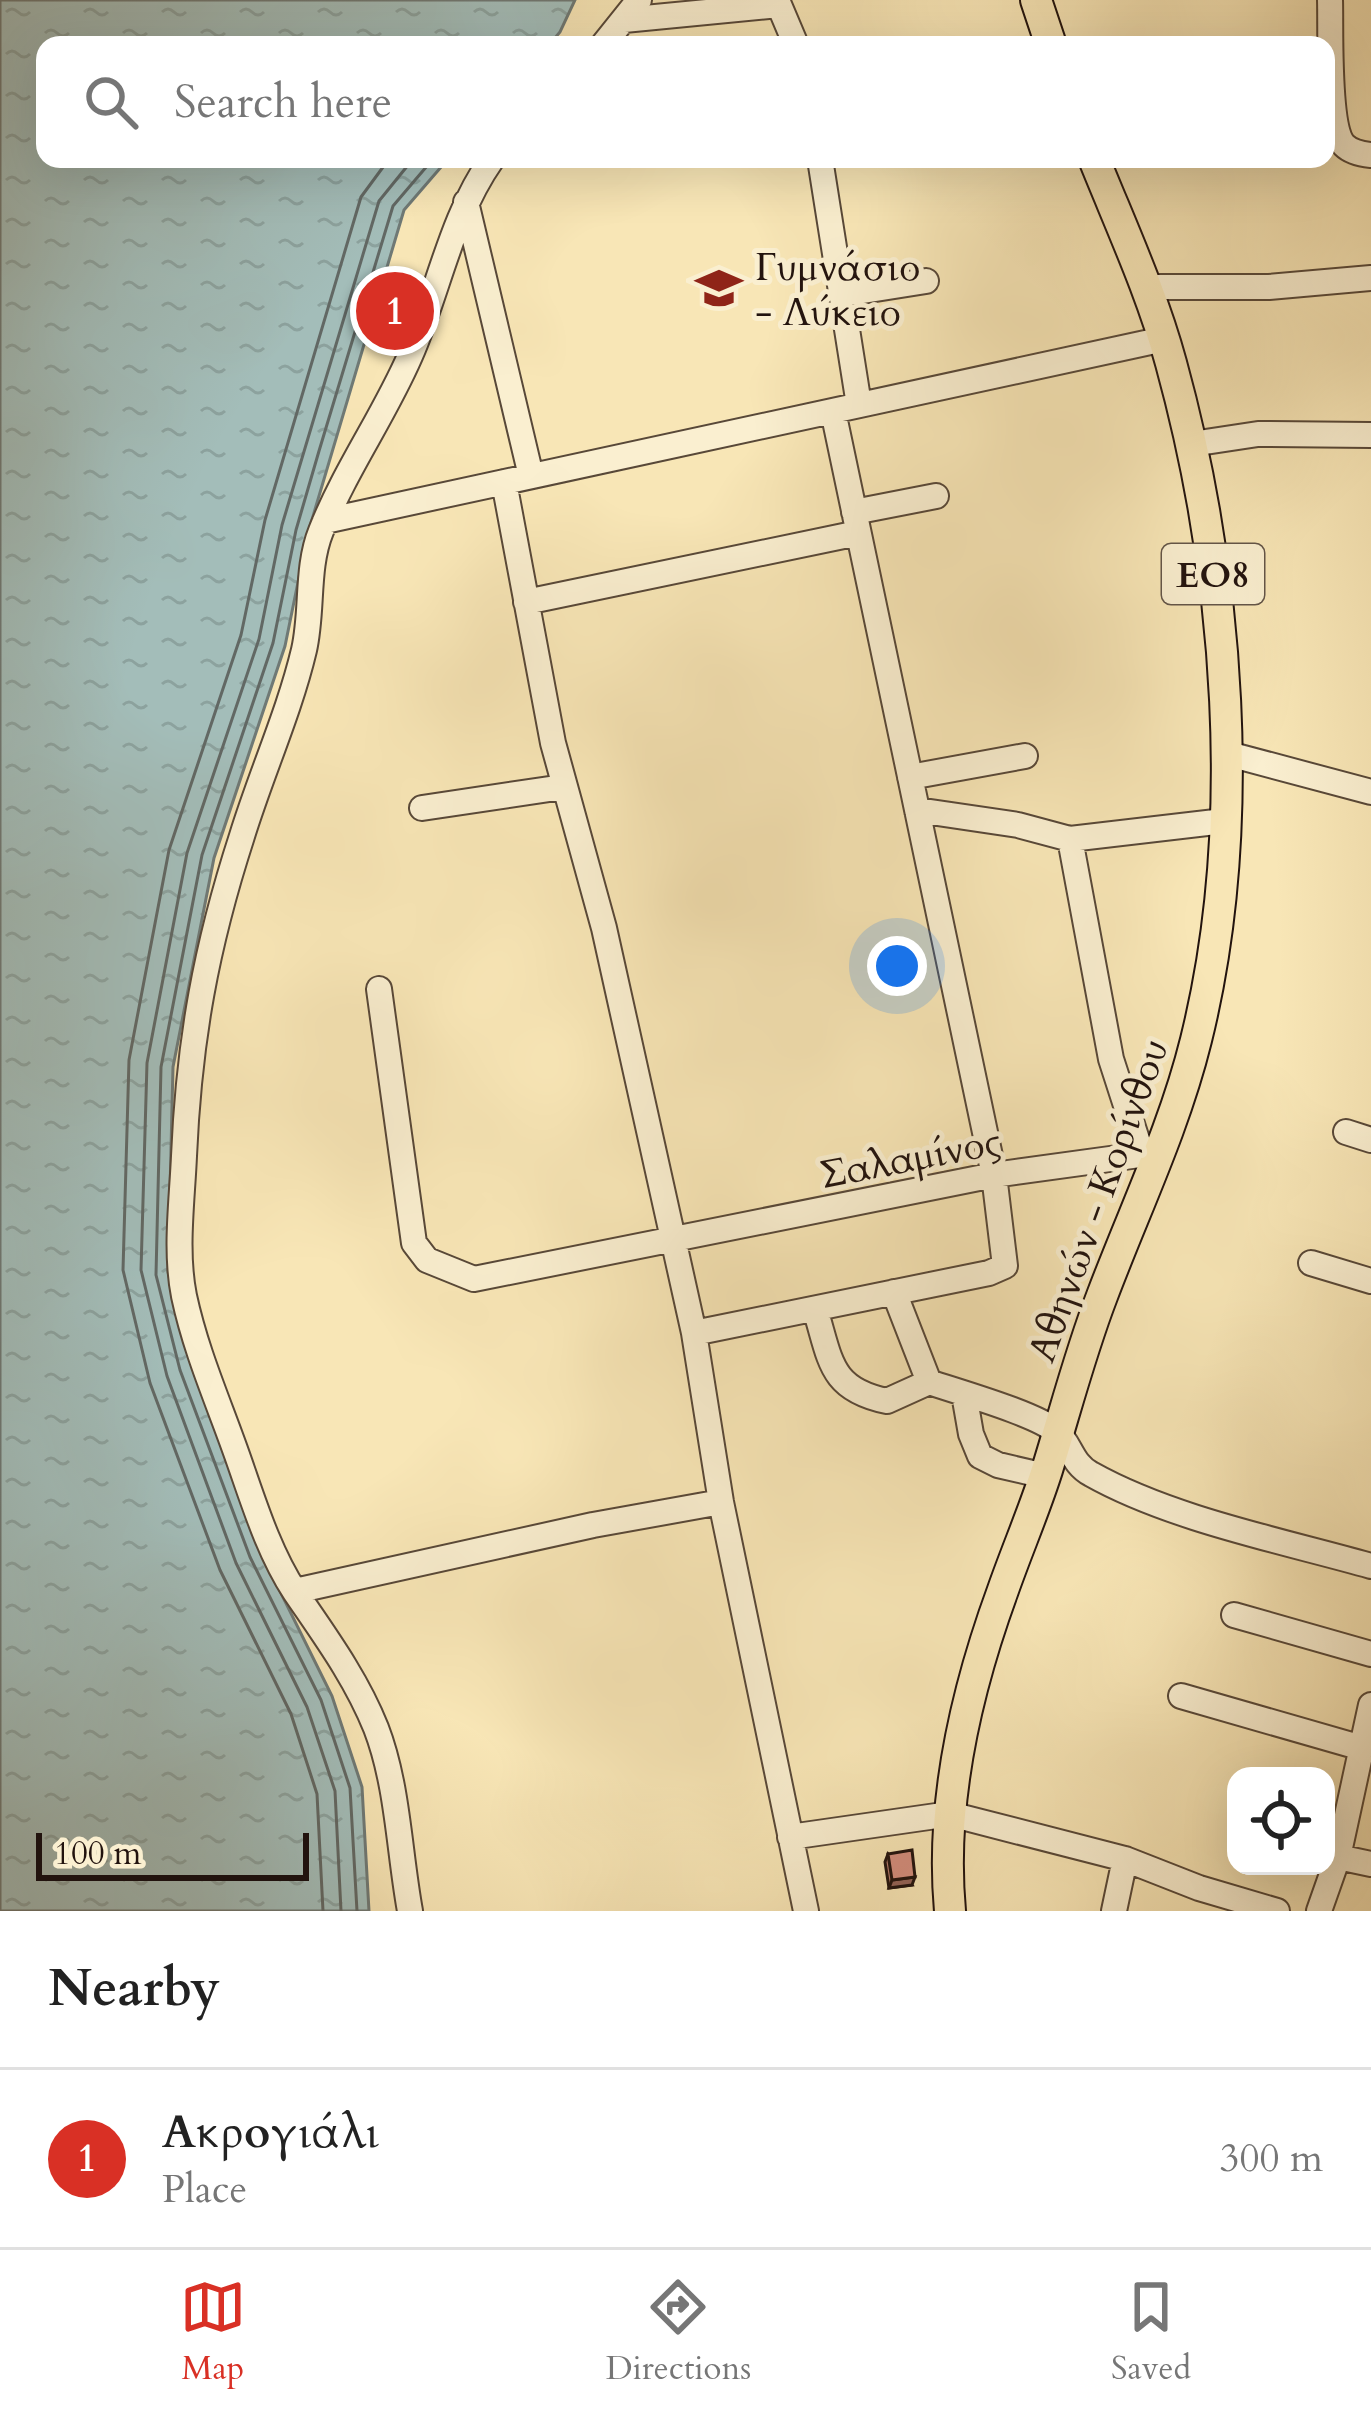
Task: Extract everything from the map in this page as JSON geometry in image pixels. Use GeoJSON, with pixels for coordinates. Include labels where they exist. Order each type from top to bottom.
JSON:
{"type":"FeatureCollection","features":[{"type":"Feature","properties":{"kind":"main road"},"geometry":{"type":"LineString","coordinates":[[1036,0],[1049,36]]}},
{"type":"Feature","properties":{"kind":"main road","name":"Αθηνών - Κορίνθου"},"geometry":{"type":"LineString","coordinates":[[950,1911],[950,1814],[976,1672],[1151,1152],[1183,1089],[1204,1006],[1220,888],[1225,753],[1215,590],[1192,444],[1164,339],[1098,168]]}},
{"type":"Feature","properties":{"kind":"street"},"geometry":{"type":"LineString","coordinates":[[1330,0],[1331,36]]}},
{"type":"Feature","properties":{"kind":"street"},"geometry":{"type":"LineString","coordinates":[[610,36],[632,10],[778,2],[792,36]]}},
{"type":"Feature","properties":{"kind":"street"},"geometry":{"type":"LineString","coordinates":[[1335,141],[1371,155]]}},
{"type":"Feature","properties":{"kind":"street"},"geometry":{"type":"LineString","coordinates":[[410,1911],[389,1774],[378,1734],[316,1616],[295,1591],[255,1509],[210,1390],[183,1289],[188,1062],[202,975],[241,837],[304,652],[314,555],[325,520],[409,361],[466,202],[487,168]]}},
{"type":"Feature","properties":{"kind":"street"},"geometry":{"type":"LineString","coordinates":[[822,168],[860,405]]}},
{"type":"Feature","properties":{"kind":"street"},"geometry":{"type":"LineString","coordinates":[[466,202],[531,476]]}},
{"type":"Feature","properties":{"kind":"street"},"geometry":{"type":"LineString","coordinates":[[1145,287],[1269,287],[1368,275]]}},
{"type":"Feature","properties":{"kind":"street"},"geometry":{"type":"LineString","coordinates":[[844,294],[926,281]]}},
{"type":"Feature","properties":{"kind":"street"},"geometry":{"type":"LineString","coordinates":[[325,520],[1164,339]]}},
{"type":"Feature","properties":{"kind":"street"},"geometry":{"type":"LineString","coordinates":[[694,1333],[1005,1266],[994,1175],[832,411]]}},
{"type":"Feature","properties":{"kind":"street"},"geometry":{"type":"LineString","coordinates":[[1192,444],[1258,434],[1371,435]]}},
{"type":"Feature","properties":{"kind":"street"},"geometry":{"type":"LineString","coordinates":[[504,482],[563,787],[604,928],[694,1333],[721,1502],[806,1911]]}},
{"type":"Feature","properties":{"kind":"street"},"geometry":{"type":"LineString","coordinates":[[526,602],[856,523],[936,496]]}},
{"type":"Feature","properties":{"kind":"street"},"geometry":{"type":"LineString","coordinates":[[1225,753],[1371,792]]}},
{"type":"Feature","properties":{"kind":"street"},"geometry":{"type":"LineString","coordinates":[[910,777],[1025,756]]}},
{"type":"Feature","properties":{"kind":"street"},"geometry":{"type":"LineString","coordinates":[[422,808],[563,787]]}},
{"type":"Feature","properties":{"kind":"street"},"geometry":{"type":"LineString","coordinates":[[916,810],[1018,825],[1070,839],[1224,821]]}},
{"type":"Feature","properties":{"kind":"street"},"geometry":{"type":"LineString","coordinates":[[1070,839],[1111,1059],[1151,1152]]}},
{"type":"Feature","properties":{"kind":"street","name":"Σαλαμίνος"},"geometry":{"type":"LineString","coordinates":[[379,989],[414,1243],[427,1260],[474,1279],[994,1175],[1151,1152]]}},
{"type":"Feature","properties":{"kind":"street"},"geometry":{"type":"LineString","coordinates":[[1310,1263],[1371,1280]]}},
{"type":"Feature","properties":{"kind":"street"},"geometry":{"type":"LineString","coordinates":[[894,1292],[929,1382]]}},
{"type":"Feature","properties":{"kind":"street"},"geometry":{"type":"LineString","coordinates":[[815,1309],[836,1376],[850,1389],[887,1401],[929,1382],[1059,1433],[1077,1464],[1123,1489],[1199,1517],[1371,1567]]}},
{"type":"Feature","properties":{"kind":"street"},"geometry":{"type":"LineString","coordinates":[[964,1394],[980,1456],[1045,1476]]}},
{"type":"Feature","properties":{"kind":"street"},"geometry":{"type":"LineString","coordinates":[[295,1591],[593,1525],[721,1502]]}},
{"type":"Feature","properties":{"kind":"street"},"geometry":{"type":"LineString","coordinates":[[1234,1615],[1371,1654]]}},
{"type":"Feature","properties":{"kind":"street"},"geometry":{"type":"LineString","coordinates":[[1181,1696],[1362,1748]]}},
{"type":"Feature","properties":{"kind":"street"},"geometry":{"type":"LineString","coordinates":[[1319,1911],[1337,1857],[1371,1705]]}},
{"type":"Feature","properties":{"kind":"street"},"geometry":{"type":"LineString","coordinates":[[790,1837],[950,1814],[1125,1859],[1198,1888],[1277,1911]]}},
{"type":"Feature","properties":{"kind":"street"},"geometry":{"type":"LineString","coordinates":[[1337,1857],[1371,1864]]}},
{"type":"Feature","properties":{"kind":"street"},"geometry":{"type":"LineString","coordinates":[[1114,1911],[1125,1859]]}},
{"type":"Feature","properties":{"kind":"water"},"geometry":{"type":"Polygon","coordinates":[[[0,0],[575,0],[557,36],[36,36],[36,168],[440,168],[404,210],[308,533],[285,646],[214,858],[173,1067],[168,1272],[192,1367],[261,1553],[332,1696],[362,1787],[369,1911],[0,1911],[0,0]]]}},
{"type":"Feature","properties":{"kind":"building"},"geometry":{"type":"Polygon","coordinates":[[[912,1850],[915,1877],[892,1880],[888,1854],[912,1850]]]}},
{"type":"Feature","properties":{"kind":"place","name":"Γυμνάσιο - Λύκειο"},"geometry":{"type":"Point","coordinates":[719,288]}},
{"type":"Feature","properties":{"kind":"place","name":"Ακρογιάλι"},"geometry":{"type":"Point","coordinates":[395,311]}}]}
